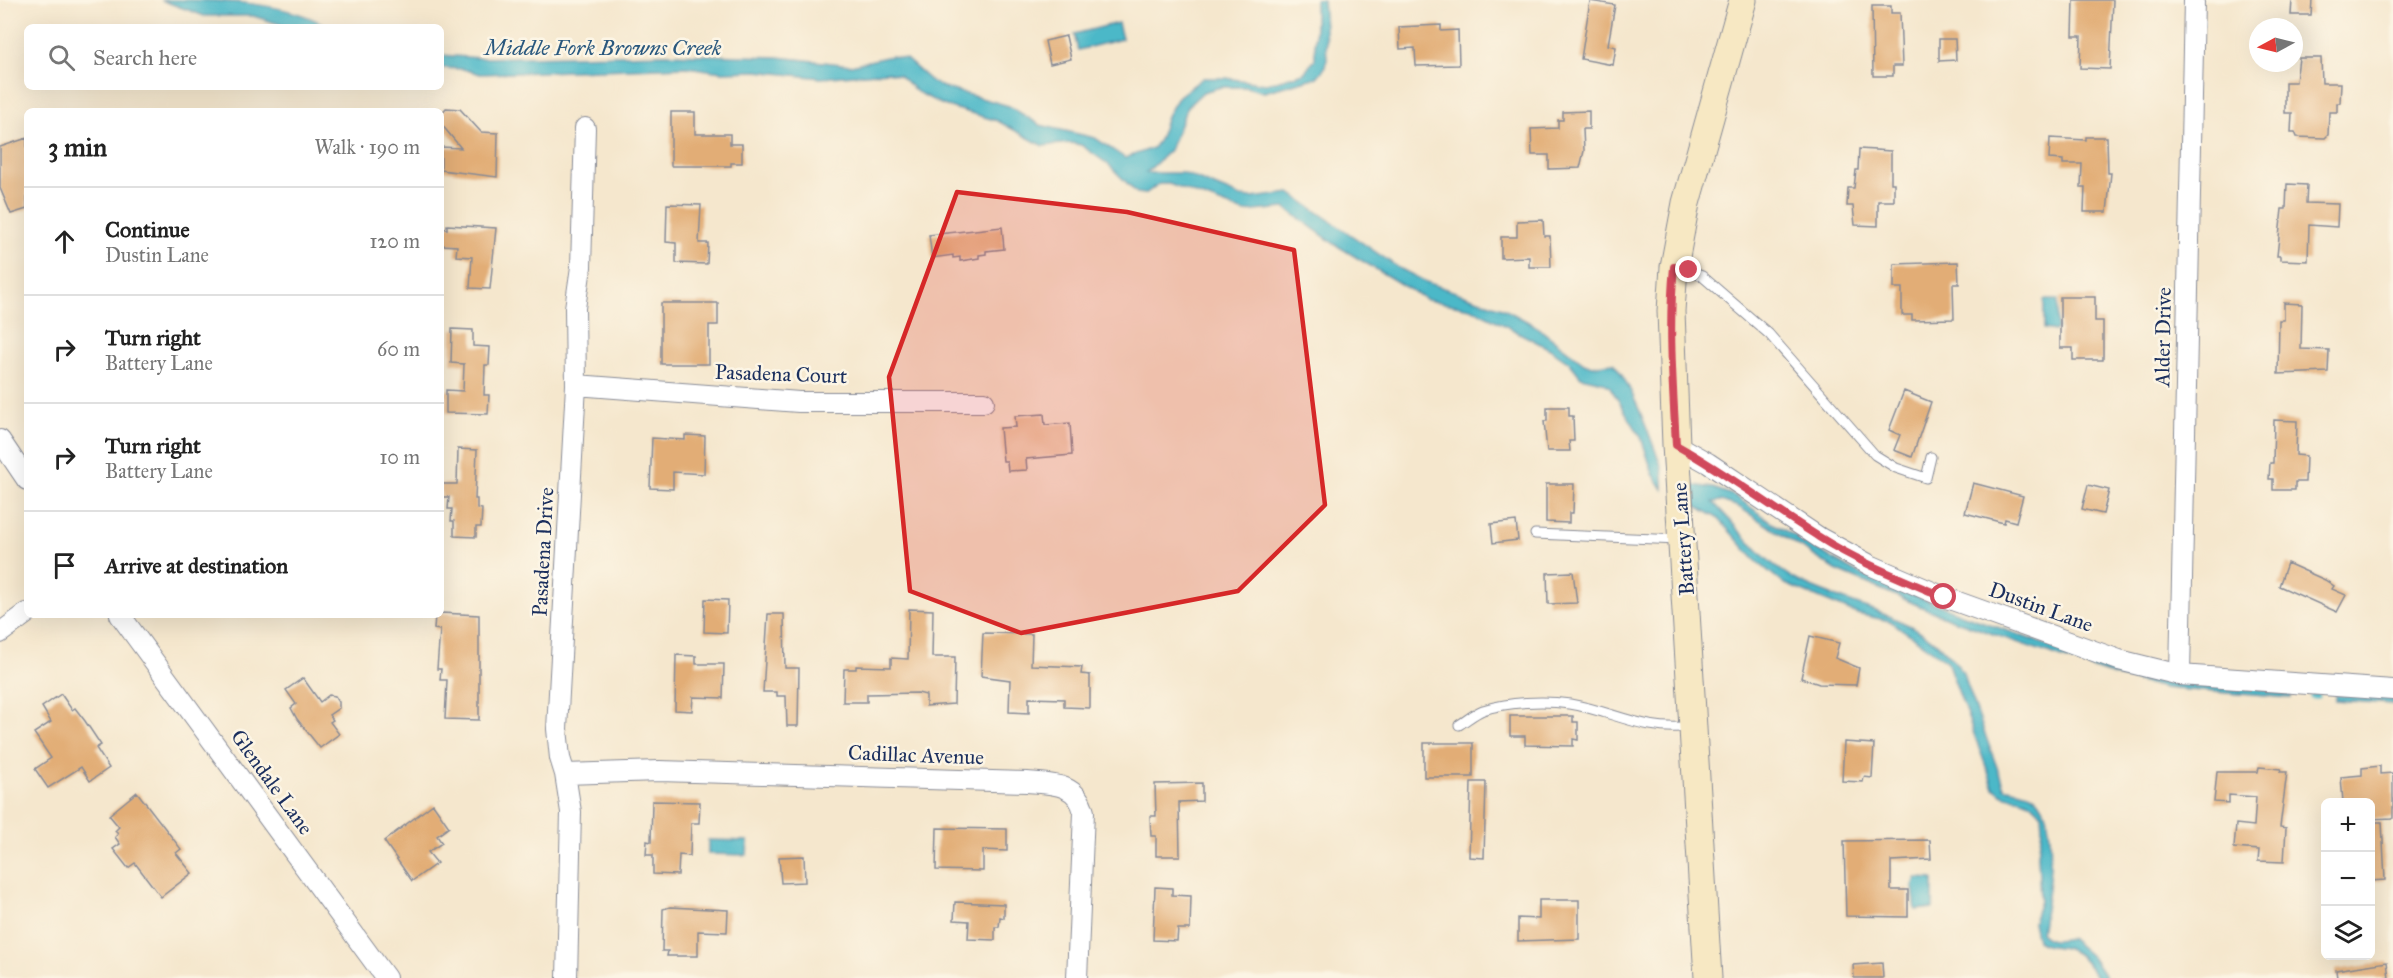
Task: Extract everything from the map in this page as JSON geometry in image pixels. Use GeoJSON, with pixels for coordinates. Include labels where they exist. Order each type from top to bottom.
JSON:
{"type":"FeatureCollection","features":[{"type":"Feature","properties":{"kind":"main road","name":"Battery Lane"},"geometry":{"type":"LineString","coordinates":[[1708,978],[1671,346],[1674,267],[1686,204],[1743,0]]}},
{"type":"Feature","properties":{"kind":"street","name":"Alder Drive"},"geometry":{"type":"LineString","coordinates":[[2180,675],[2194,0]]}},
{"type":"Feature","properties":{"kind":"street","name":"Pasadena Drive"},"geometry":{"type":"LineString","coordinates":[[567,978],[571,812],[560,758],[557,729],[576,386],[575,308],[581,267],[585,128]]}},
{"type":"Feature","properties":{"kind":"street","name":"Pasadena Court"},"geometry":{"type":"LineString","coordinates":[[576,386],[799,402],[984,402]]}},
{"type":"Feature","properties":{"kind":"street"},"geometry":{"type":"LineString","coordinates":[[0,440],[24,476]]}},
{"type":"Feature","properties":{"kind":"street","name":"Dustin Lane"},"geometry":{"type":"LineString","coordinates":[[1676,445],[1708,463],[1820,538],[1870,565],[1944,597],[2119,660],[2180,675],[2393,690]]}},
{"type":"Feature","properties":{"kind":"street"},"geometry":{"type":"LineString","coordinates":[[0,633],[24,615]]}},
{"type":"Feature","properties":{"kind":"street","name":"Glendale Lane"},"geometry":{"type":"LineString","coordinates":[[122,618],[386,978]]}},
{"type":"Feature","properties":{"kind":"street","name":"Cadillac Avenue"},"geometry":{"type":"LineString","coordinates":[[565,774],[659,771],[1016,782],[1064,786],[1081,800],[1084,812],[1077,978]]}},
{"type":"Feature","properties":{"kind":"lane"},"geometry":{"type":"LineString","coordinates":[[1674,267],[1702,276],[1769,334],[1875,455],[1896,468],[1926,478],[1931,457]]}},
{"type":"Feature","properties":{"kind":"lane"},"geometry":{"type":"LineString","coordinates":[[1535,534],[1684,541]]}},
{"type":"Feature","properties":{"kind":"lane"},"geometry":{"type":"LineString","coordinates":[[1460,725],[1481,711],[1519,703],[1570,704],[1627,722],[1672,729],[1694,725]]}},
{"type":"Feature","properties":{"kind":"highlighted area"},"geometry":{"type":"Polygon","coordinates":[[[957,192],[1127,212],[1294,250],[1325,505],[1238,591],[1021,633],[910,591],[889,377],[957,192]]]}},
{"type":"Feature","properties":{"kind":"water"},"geometry":{"type":"Polygon","coordinates":[[[161,0],[248,3],[291,11],[323,24],[279,24],[253,16],[204,16],[161,0]]]}},
{"type":"Feature","properties":{"kind":"water"},"geometry":{"type":"Polygon","coordinates":[[[1315,0],[1323,0],[1327,59],[1324,69],[1317,77],[1264,92],[1246,87],[1221,87],[1203,92],[1187,107],[1170,150],[1146,173],[1183,173],[1241,197],[1252,198],[1290,193],[1399,268],[1426,282],[1502,308],[1534,325],[1584,363],[1592,366],[1613,363],[1634,397],[1646,426],[1662,468],[1663,489],[1653,474],[1641,437],[1610,387],[1603,382],[1581,377],[1569,362],[1550,349],[1471,308],[1427,300],[1336,245],[1285,208],[1244,212],[1169,184],[1159,184],[1145,194],[1137,193],[1109,165],[1081,145],[1071,143],[1043,146],[998,121],[943,105],[917,92],[899,75],[887,72],[821,78],[757,71],[722,72],[687,67],[480,74],[463,69],[444,68],[444,55],[480,58],[666,54],[778,57],[851,65],[891,56],[906,59],[932,82],[945,88],[1009,106],[1040,125],[1095,138],[1125,158],[1153,148],[1179,96],[1203,78],[1226,78],[1266,84],[1304,73],[1315,59],[1315,0]]]}},
{"type":"Feature","properties":{"kind":"water"},"geometry":{"type":"Polygon","coordinates":[[[1118,23],[1122,39],[1078,50],[1074,34],[1118,23]]]}},
{"type":"Feature","properties":{"kind":"water"},"geometry":{"type":"Polygon","coordinates":[[[2044,300],[2058,300],[2057,329],[2054,331],[2044,329],[2044,300]]]}},
{"type":"Feature","properties":{"kind":"water"},"geometry":{"type":"Polygon","coordinates":[[[1692,485],[1713,488],[1735,496],[1774,524],[1855,572],[1964,615],[2143,680],[2291,691],[2291,698],[2165,688],[2117,677],[1950,619],[1836,570],[1739,507],[1721,501],[1713,502],[1753,546],[1787,575],[1822,592],[1911,626],[1930,638],[1948,654],[1963,673],[2004,787],[2031,794],[2041,804],[2047,819],[2050,837],[2049,879],[2041,932],[2049,939],[2070,938],[2092,957],[2106,978],[2097,978],[2086,962],[2072,951],[2037,941],[2033,922],[2040,901],[2038,854],[2042,828],[2041,813],[2028,801],[2005,796],[1994,788],[1947,661],[1890,621],[1857,614],[1783,583],[1754,559],[1719,519],[1695,505],[1692,485]]]}},
{"type":"Feature","properties":{"kind":"water"},"geometry":{"type":"Polygon","coordinates":[[[2336,695],[2393,697],[2393,704],[2336,700],[2336,695]]]}},
{"type":"Feature","properties":{"kind":"water"},"geometry":{"type":"Polygon","coordinates":[[[708,840],[748,841],[747,855],[708,854],[708,840]]]}},
{"type":"Feature","properties":{"kind":"water"},"geometry":{"type":"Polygon","coordinates":[[[1916,878],[1933,879],[1933,908],[1916,910],[1913,887],[1916,878]]]}},
{"type":"Feature","properties":{"kind":"building"},"geometry":{"type":"Polygon","coordinates":[[[2074,0],[2113,0],[2110,69],[2080,68],[2081,36],[2073,36],[2074,0]]]}},
{"type":"Feature","properties":{"kind":"building"},"geometry":{"type":"Polygon","coordinates":[[[2292,0],[2312,0],[2311,15],[2291,15],[2292,0]]]}},
{"type":"Feature","properties":{"kind":"building"},"geometry":{"type":"Polygon","coordinates":[[[1590,1],[1615,5],[1608,45],[1616,47],[1613,65],[1581,59],[1590,1]]]}},
{"type":"Feature","properties":{"kind":"building"},"geometry":{"type":"Polygon","coordinates":[[[1872,6],[1891,6],[1891,13],[1900,13],[1902,66],[1893,66],[1893,76],[1873,76],[1872,6]]]}},
{"type":"Feature","properties":{"kind":"building"},"geometry":{"type":"Polygon","coordinates":[[[1441,25],[1441,31],[1458,30],[1459,65],[1416,66],[1415,48],[1400,49],[1399,27],[1441,25]]]}},
{"type":"Feature","properties":{"kind":"building"},"geometry":{"type":"Polygon","coordinates":[[[1066,36],[1071,59],[1050,64],[1045,41],[1066,36]]]}},
{"type":"Feature","properties":{"kind":"building"},"geometry":{"type":"Polygon","coordinates":[[[1939,39],[1955,39],[1956,60],[1939,61],[1939,39]]]}},
{"type":"Feature","properties":{"kind":"building"},"geometry":{"type":"Polygon","coordinates":[[[2303,58],[2321,58],[2322,83],[2341,83],[2340,103],[2337,103],[2337,112],[2329,112],[2328,135],[2325,138],[2297,137],[2295,132],[2291,132],[2292,113],[2285,113],[2285,82],[2296,82],[2297,72],[2303,72],[2303,58]]]}},
{"type":"Feature","properties":{"kind":"building"},"geometry":{"type":"Polygon","coordinates":[[[446,108],[460,109],[481,132],[498,133],[497,177],[444,170],[444,147],[461,148],[444,128],[446,108]]]}},
{"type":"Feature","properties":{"kind":"building"},"geometry":{"type":"Polygon","coordinates":[[[1589,111],[1589,129],[1583,129],[1584,151],[1580,168],[1549,169],[1549,155],[1532,155],[1531,129],[1558,128],[1558,120],[1563,120],[1563,112],[1589,111]]]}},
{"type":"Feature","properties":{"kind":"building"},"geometry":{"type":"Polygon","coordinates":[[[671,112],[695,112],[695,134],[730,134],[730,144],[742,144],[742,163],[731,163],[731,166],[671,166],[671,112]]]}},
{"type":"Feature","properties":{"kind":"building"},"geometry":{"type":"Polygon","coordinates":[[[2086,137],[2107,137],[2108,173],[2111,173],[2107,212],[2084,212],[2085,187],[2081,187],[2082,164],[2063,164],[2063,160],[2049,159],[2050,138],[2086,140],[2086,137]]]}},
{"type":"Feature","properties":{"kind":"building"},"geometry":{"type":"Polygon","coordinates":[[[24,139],[24,210],[11,214],[0,188],[0,147],[24,139]]]}},
{"type":"Feature","properties":{"kind":"building"},"geometry":{"type":"Polygon","coordinates":[[[1859,149],[1891,151],[1891,183],[1894,183],[1894,201],[1878,201],[1878,226],[1855,225],[1853,206],[1847,206],[1848,188],[1854,188],[1856,170],[1858,170],[1859,149]]]}},
{"type":"Feature","properties":{"kind":"building"},"geometry":{"type":"Polygon","coordinates":[[[2287,184],[2307,185],[2306,203],[2338,204],[2337,227],[2309,225],[2308,261],[2280,260],[2280,256],[2277,256],[2282,209],[2286,209],[2287,184]]]}},
{"type":"Feature","properties":{"kind":"building"},"geometry":{"type":"Polygon","coordinates":[[[667,204],[701,205],[699,243],[708,243],[707,264],[676,263],[676,243],[666,242],[667,204]]]}},
{"type":"Feature","properties":{"kind":"building"},"geometry":{"type":"Polygon","coordinates":[[[1543,220],[1544,236],[1550,236],[1551,267],[1529,267],[1529,257],[1501,258],[1501,237],[1517,237],[1517,221],[1543,220]]]}},
{"type":"Feature","properties":{"kind":"building"},"geometry":{"type":"Polygon","coordinates":[[[447,225],[496,228],[490,289],[470,288],[472,257],[456,256],[457,246],[444,245],[444,228],[447,229],[447,225]]]}},
{"type":"Feature","properties":{"kind":"building"},"geometry":{"type":"Polygon","coordinates":[[[1002,227],[1004,249],[986,251],[986,254],[979,255],[979,258],[960,261],[960,257],[953,258],[953,255],[932,258],[929,235],[1002,227]]]}},
{"type":"Feature","properties":{"kind":"building"},"geometry":{"type":"Polygon","coordinates":[[[1958,262],[1959,284],[1953,284],[1954,319],[1912,320],[1912,315],[1902,315],[1902,288],[1894,288],[1894,264],[1958,262]]]}},
{"type":"Feature","properties":{"kind":"building"},"geometry":{"type":"Polygon","coordinates":[[[2060,297],[2095,297],[2095,321],[2103,321],[2103,360],[2073,360],[2073,348],[2060,348],[2060,297]]]}},
{"type":"Feature","properties":{"kind":"building"},"geometry":{"type":"Polygon","coordinates":[[[661,303],[718,303],[718,325],[709,325],[709,364],[661,364],[661,303]]]}},
{"type":"Feature","properties":{"kind":"building"},"geometry":{"type":"Polygon","coordinates":[[[2284,303],[2302,304],[2301,349],[2329,350],[2328,372],[2278,374],[2279,320],[2284,320],[2284,303]]]}},
{"type":"Feature","properties":{"kind":"building"},"geometry":{"type":"Polygon","coordinates":[[[452,329],[473,330],[473,346],[490,347],[489,365],[485,365],[484,395],[489,395],[488,414],[446,413],[446,390],[463,391],[464,364],[451,363],[452,329]]]}},
{"type":"Feature","properties":{"kind":"building"},"geometry":{"type":"Polygon","coordinates":[[[1904,391],[1931,402],[1912,457],[1894,450],[1900,435],[1889,430],[1904,391]]]}},
{"type":"Feature","properties":{"kind":"building"},"geometry":{"type":"Polygon","coordinates":[[[1547,407],[1569,407],[1569,416],[1573,416],[1574,441],[1569,441],[1570,451],[1547,451],[1544,421],[1547,421],[1547,407]]]}},
{"type":"Feature","properties":{"kind":"building"},"geometry":{"type":"Polygon","coordinates":[[[1044,414],[1045,425],[1070,423],[1072,455],[1026,459],[1027,470],[1008,471],[1007,461],[1003,461],[1000,428],[1016,427],[1015,416],[1044,414]]]}},
{"type":"Feature","properties":{"kind":"building"},"geometry":{"type":"Polygon","coordinates":[[[2274,420],[2297,421],[2296,455],[2306,456],[2305,482],[2295,482],[2295,490],[2273,490],[2273,479],[2269,479],[2270,463],[2273,463],[2274,420]]]}},
{"type":"Feature","properties":{"kind":"building"},"geometry":{"type":"Polygon","coordinates":[[[685,435],[705,436],[704,474],[673,472],[673,489],[650,488],[652,438],[685,440],[685,435]]]}},
{"type":"Feature","properties":{"kind":"building"},"geometry":{"type":"Polygon","coordinates":[[[458,449],[477,450],[475,499],[477,499],[477,508],[482,509],[481,527],[476,527],[476,537],[454,536],[454,521],[451,521],[452,509],[448,509],[449,497],[444,497],[444,484],[457,484],[458,449]]]}},
{"type":"Feature","properties":{"kind":"building"},"geometry":{"type":"Polygon","coordinates":[[[1973,483],[2023,496],[2016,522],[2005,519],[2004,523],[1965,513],[1973,483]]]}},
{"type":"Feature","properties":{"kind":"building"},"geometry":{"type":"Polygon","coordinates":[[[1546,484],[1574,484],[1573,513],[1569,513],[1569,523],[1546,522],[1546,484]]]}},
{"type":"Feature","properties":{"kind":"building"},"geometry":{"type":"Polygon","coordinates":[[[2088,485],[2109,490],[2103,514],[2082,509],[2088,485]]]}},
{"type":"Feature","properties":{"kind":"building"},"geometry":{"type":"Polygon","coordinates":[[[1516,521],[1518,540],[1493,543],[1491,524],[1516,521]]]}},
{"type":"Feature","properties":{"kind":"building"},"geometry":{"type":"Polygon","coordinates":[[[2287,563],[2325,580],[2334,586],[2332,589],[2346,595],[2337,612],[2279,586],[2287,563]]]}},
{"type":"Feature","properties":{"kind":"building"},"geometry":{"type":"Polygon","coordinates":[[[1573,572],[1577,603],[1548,604],[1547,573],[1573,572]]]}},
{"type":"Feature","properties":{"kind":"building"},"geometry":{"type":"Polygon","coordinates":[[[705,599],[728,600],[727,633],[704,632],[705,599]]]}},
{"type":"Feature","properties":{"kind":"building"},"geometry":{"type":"Polygon","coordinates":[[[909,609],[933,610],[932,657],[955,657],[954,704],[926,706],[926,695],[918,693],[867,694],[867,702],[843,702],[844,669],[856,669],[856,666],[891,667],[891,658],[908,659],[909,609]]]}},
{"type":"Feature","properties":{"kind":"building"},"geometry":{"type":"Polygon","coordinates":[[[444,613],[479,615],[479,720],[445,719],[447,680],[440,680],[441,669],[437,669],[440,630],[434,629],[435,618],[444,618],[444,613]]]}},
{"type":"Feature","properties":{"kind":"building"},"geometry":{"type":"Polygon","coordinates":[[[768,614],[784,614],[785,668],[799,668],[798,726],[787,726],[786,696],[777,696],[777,692],[763,692],[768,614]]]}},
{"type":"Feature","properties":{"kind":"building"},"geometry":{"type":"Polygon","coordinates":[[[983,633],[1032,634],[1031,665],[1082,667],[1081,674],[1090,675],[1090,708],[1064,707],[1064,699],[1029,698],[1029,713],[1009,712],[1010,680],[981,676],[983,633]]]}},
{"type":"Feature","properties":{"kind":"building"},"geometry":{"type":"Polygon","coordinates":[[[1810,636],[1839,643],[1835,658],[1859,668],[1856,685],[1819,684],[1801,678],[1810,636]]]}},
{"type":"Feature","properties":{"kind":"building"},"geometry":{"type":"Polygon","coordinates":[[[676,655],[696,656],[696,664],[724,664],[723,698],[693,697],[692,711],[675,710],[676,655]]]}},
{"type":"Feature","properties":{"kind":"building"},"geometry":{"type":"Polygon","coordinates":[[[303,678],[320,702],[329,695],[335,696],[339,702],[339,708],[329,715],[333,720],[330,722],[339,734],[320,748],[297,719],[291,708],[296,704],[286,690],[303,678]]]}},
{"type":"Feature","properties":{"kind":"building"},"geometry":{"type":"Polygon","coordinates":[[[61,694],[72,710],[75,708],[101,745],[96,748],[109,768],[90,781],[81,767],[48,788],[35,769],[51,758],[34,733],[51,722],[42,707],[61,694]]]}},
{"type":"Feature","properties":{"kind":"building"},"geometry":{"type":"Polygon","coordinates":[[[1510,716],[1573,716],[1573,722],[1578,722],[1578,740],[1573,739],[1573,746],[1525,745],[1525,736],[1510,736],[1510,716]]]}},
{"type":"Feature","properties":{"kind":"building"},"geometry":{"type":"Polygon","coordinates":[[[1844,742],[1874,744],[1872,778],[1864,777],[1863,782],[1842,781],[1844,742]]]}},
{"type":"Feature","properties":{"kind":"building"},"geometry":{"type":"Polygon","coordinates":[[[1424,743],[1473,743],[1473,777],[1424,777],[1424,743]]]}},
{"type":"Feature","properties":{"kind":"building"},"geometry":{"type":"Polygon","coordinates":[[[2380,766],[2380,774],[2393,773],[2393,818],[2375,819],[2375,798],[2343,798],[2341,777],[2362,775],[2362,768],[2380,766]]]}},
{"type":"Feature","properties":{"kind":"building"},"geometry":{"type":"Polygon","coordinates":[[[2259,767],[2281,769],[2280,772],[2287,772],[2280,827],[2286,828],[2284,862],[2258,861],[2259,850],[2234,848],[2236,824],[2254,826],[2256,797],[2229,795],[2229,803],[2214,802],[2217,772],[2258,772],[2259,767]]]}},
{"type":"Feature","properties":{"kind":"building"},"geometry":{"type":"Polygon","coordinates":[[[1471,782],[1486,782],[1484,858],[1469,857],[1471,782]]]}},
{"type":"Feature","properties":{"kind":"building"},"geometry":{"type":"Polygon","coordinates":[[[1202,783],[1202,801],[1179,802],[1180,856],[1156,856],[1156,836],[1151,836],[1150,816],[1156,816],[1155,784],[1202,783]]]}},
{"type":"Feature","properties":{"kind":"building"},"geometry":{"type":"Polygon","coordinates":[[[137,792],[181,849],[176,853],[192,873],[161,897],[135,863],[128,868],[113,849],[120,844],[115,837],[118,834],[115,831],[119,827],[109,815],[137,792]]]}},
{"type":"Feature","properties":{"kind":"building"},"geometry":{"type":"Polygon","coordinates":[[[652,801],[700,802],[699,823],[691,823],[690,856],[679,855],[678,875],[653,874],[653,855],[646,855],[647,841],[651,842],[652,801]]]}},
{"type":"Feature","properties":{"kind":"building"},"geometry":{"type":"Polygon","coordinates":[[[433,804],[449,827],[437,836],[442,843],[428,852],[437,863],[412,881],[384,841],[433,804]]]}},
{"type":"Feature","properties":{"kind":"building"},"geometry":{"type":"Polygon","coordinates":[[[2375,822],[2382,822],[2385,880],[2375,881],[2375,822]]]}},
{"type":"Feature","properties":{"kind":"building"},"geometry":{"type":"Polygon","coordinates":[[[937,828],[1007,829],[1007,851],[983,850],[983,871],[936,870],[937,828]]]}},
{"type":"Feature","properties":{"kind":"building"},"geometry":{"type":"Polygon","coordinates":[[[1930,840],[1931,859],[1891,861],[1891,890],[1908,890],[1908,917],[1846,916],[1844,841],[1930,840]]]}},
{"type":"Feature","properties":{"kind":"building"},"geometry":{"type":"Polygon","coordinates":[[[804,856],[805,882],[781,883],[779,857],[804,856]]]}},
{"type":"Feature","properties":{"kind":"building"},"geometry":{"type":"Polygon","coordinates":[[[1155,887],[1172,888],[1172,895],[1191,896],[1190,929],[1178,929],[1177,941],[1153,940],[1155,887]]]}},
{"type":"Feature","properties":{"kind":"building"},"geometry":{"type":"Polygon","coordinates":[[[1539,900],[1579,900],[1579,939],[1518,941],[1518,918],[1539,919],[1539,900]]]}},
{"type":"Feature","properties":{"kind":"building"},"geometry":{"type":"Polygon","coordinates":[[[955,902],[1004,904],[1004,918],[1000,917],[999,927],[995,927],[995,940],[968,939],[969,921],[954,920],[955,902]]]}},
{"type":"Feature","properties":{"kind":"building"},"geometry":{"type":"Polygon","coordinates":[[[670,907],[728,910],[727,932],[698,931],[698,956],[667,956],[668,951],[662,951],[663,909],[670,907]]]}},
{"type":"Feature","properties":{"kind":"building"},"geometry":{"type":"Polygon","coordinates":[[[2387,962],[2389,978],[2337,978],[2336,970],[2387,962]]]}},
{"type":"Feature","properties":{"kind":"building"},"geometry":{"type":"Polygon","coordinates":[[[1882,963],[1883,978],[1854,978],[1853,965],[1882,963]]]}},
{"type":"Feature","properties":{"kind":"waterway","name":"Middle Fork Browns Creek"},"geometry":{"type":"LineString","coordinates":[[2312,696],[2318,696]]}},
{"type":"Feature","properties":{"kind":"route"},"geometry":{"type":"LineString","coordinates":[[1689,270],[1674,267],[1671,346],[1676,445],[1746,487],[1820,538],[1870,565],[1944,597]]}}]}
